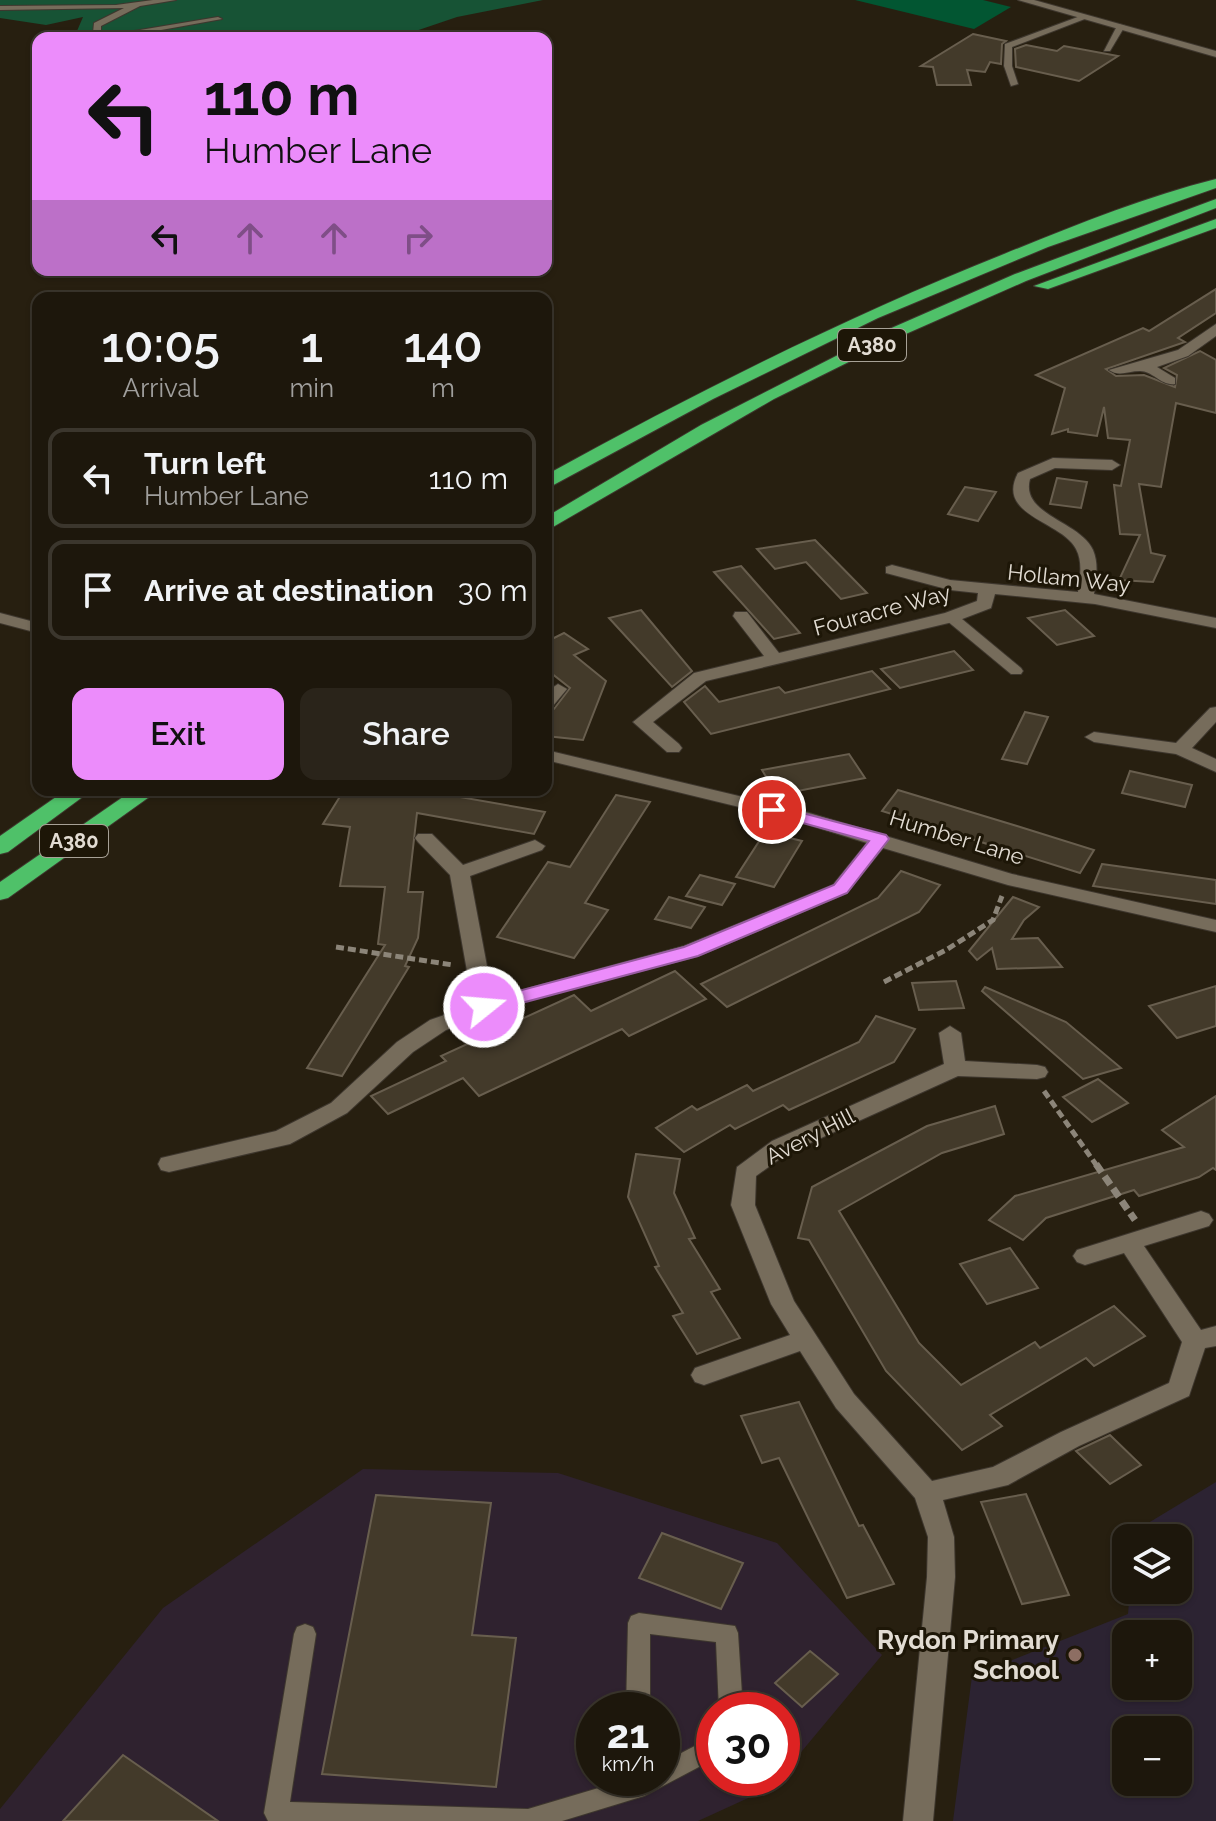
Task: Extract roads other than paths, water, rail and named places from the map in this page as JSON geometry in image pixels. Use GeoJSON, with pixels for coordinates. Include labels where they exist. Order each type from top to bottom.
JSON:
{"type":"FeatureCollection","features":[{"type":"Feature","properties":{"kind":"highway","name":"A380"},"geometry":{"type":"LineString","coordinates":[[552,480],[673,410],[809,343],[1214,175]]}},
{"type":"Feature","properties":{"kind":"highway","name":"A380"},"geometry":{"type":"LineString","coordinates":[[552,521],[709,427],[884,339],[1063,260],[1216,203]]}},
{"type":"Feature","properties":{"kind":"highway","name":"A380"},"geometry":{"type":"LineString","coordinates":[[884,339],[1009,299],[1216,223]]}},
{"type":"Feature","properties":{"kind":"highway","name":"A380"},"geometry":{"type":"LineString","coordinates":[[0,847],[72,796]]}},
{"type":"Feature","properties":{"kind":"highway","name":"A380"},"geometry":{"type":"LineString","coordinates":[[0,893],[139,796]]}},
{"type":"Feature","properties":{"kind":"street"},"geometry":{"type":"LineString","coordinates":[[1023,0],[1216,54]]}},
{"type":"Feature","properties":{"kind":"street"},"geometry":{"type":"LineString","coordinates":[[1116,370],[1147,367],[1178,357],[1205,341],[1216,328]]}},
{"type":"Feature","properties":{"kind":"street"},"geometry":{"type":"LineString","coordinates":[[1147,367],[1170,381]]}},
{"type":"Feature","properties":{"kind":"street"},"geometry":{"type":"LineString","coordinates":[[1085,598],[1090,581],[1088,551],[1079,539],[1028,505],[1020,487],[1023,476],[1053,463],[1072,460],[1112,465]]}},
{"type":"Feature","properties":{"kind":"street"},"geometry":{"type":"LineString","coordinates":[[918,577],[931,562]]}},
{"type":"Feature","properties":{"kind":"street","name":"Hollam Way"},"geometry":{"type":"LineString","coordinates":[[892,570],[987,591],[1085,598],[1216,623]]}},
{"type":"Feature","properties":{"kind":"street","name":"Fouracre Way"},"geometry":{"type":"LineString","coordinates":[[673,748],[642,722],[700,677],[951,617],[985,604],[987,591]]}},
{"type":"Feature","properties":{"kind":"street"},"geometry":{"type":"LineString","coordinates":[[741,616],[777,661]]}},
{"type":"Feature","properties":{"kind":"street"},"geometry":{"type":"LineString","coordinates":[[0,618],[32,626]]}},
{"type":"Feature","properties":{"kind":"street"},"geometry":{"type":"LineString","coordinates":[[1180,749],[1216,712]]}},
{"type":"Feature","properties":{"kind":"street"},"geometry":{"type":"LineString","coordinates":[[1094,737],[1180,749],[1216,766]]}},
{"type":"Feature","properties":{"kind":"street","name":"Humber Lane"},"geometry":{"type":"LineString","coordinates":[[552,757],[880,839],[1008,879],[1216,926]]}},
{"type":"Feature","properties":{"kind":"street"},"geometry":{"type":"LineString","coordinates":[[425,838],[460,873],[484,1007]]}},
{"type":"Feature","properties":{"kind":"street"},"geometry":{"type":"LineString","coordinates":[[169,1164],[282,1138],[339,1108],[405,1047],[438,1025],[484,1007],[691,951],[827,895],[840,889],[880,839]]}},
{"type":"Feature","properties":{"kind":"street"},"geometry":{"type":"LineString","coordinates":[[460,873],[535,846]]}},
{"type":"Feature","properties":{"kind":"street"},"geometry":{"type":"LineString","coordinates":[[950,1033],[955,1068]]}},
{"type":"Feature","properties":{"kind":"street","name":"Avery Hill"},"geometry":{"type":"LineString","coordinates":[[918,1821],[941,1577],[941,1537],[927,1493],[845,1401],[783,1304],[743,1205],[745,1173],[780,1147],[955,1068],[1037,1072]]}},
{"type":"Feature","properties":{"kind":"street"},"geometry":{"type":"LineString","coordinates":[[1085,1256],[1201,1220]]}},
{"type":"Feature","properties":{"kind":"street"},"geometry":{"type":"LineString","coordinates":[[927,1493],[999,1477],[1070,1439],[1180,1389],[1205,1338],[1139,1240]]}},
{"type":"Feature","properties":{"kind":"street"},"geometry":{"type":"LineString","coordinates":[[704,1375],[806,1339]]}},
{"type":"Feature","properties":{"kind":"lane"},"geometry":{"type":"LineString","coordinates":[[0,8],[137,5],[172,0]]}},
{"type":"Feature","properties":{"kind":"lane"},"geometry":{"type":"LineString","coordinates":[[97,32],[97,25],[137,5]]}},
{"type":"Feature","properties":{"kind":"lane"},"geometry":{"type":"LineString","coordinates":[[1014,84],[1008,66],[1008,46],[1086,17]]}},
{"type":"Feature","properties":{"kind":"lane"},"geometry":{"type":"LineString","coordinates":[[140,32],[218,19]]}},
{"type":"Feature","properties":{"kind":"lane"},"geometry":{"type":"LineString","coordinates":[[1107,49],[1121,26]]}},
{"type":"Feature","properties":{"kind":"lane"},"geometry":{"type":"LineString","coordinates":[[951,617],[1016,671]]}},
{"type":"Feature","properties":{"kind":"lane"},"geometry":{"type":"LineString","coordinates":[[638,1692],[639,1623],[727,1633],[730,1692]]}},
{"type":"Feature","properties":{"kind":"lane"},"geometry":{"type":"LineString","coordinates":[[305,1634],[276,1813],[528,1820],[599,1796]]}},
{"type":"Feature","properties":{"kind":"place","name":"Rydon Primary School"},"geometry":{"type":"Point","coordinates":[1075,1655]}}]}
